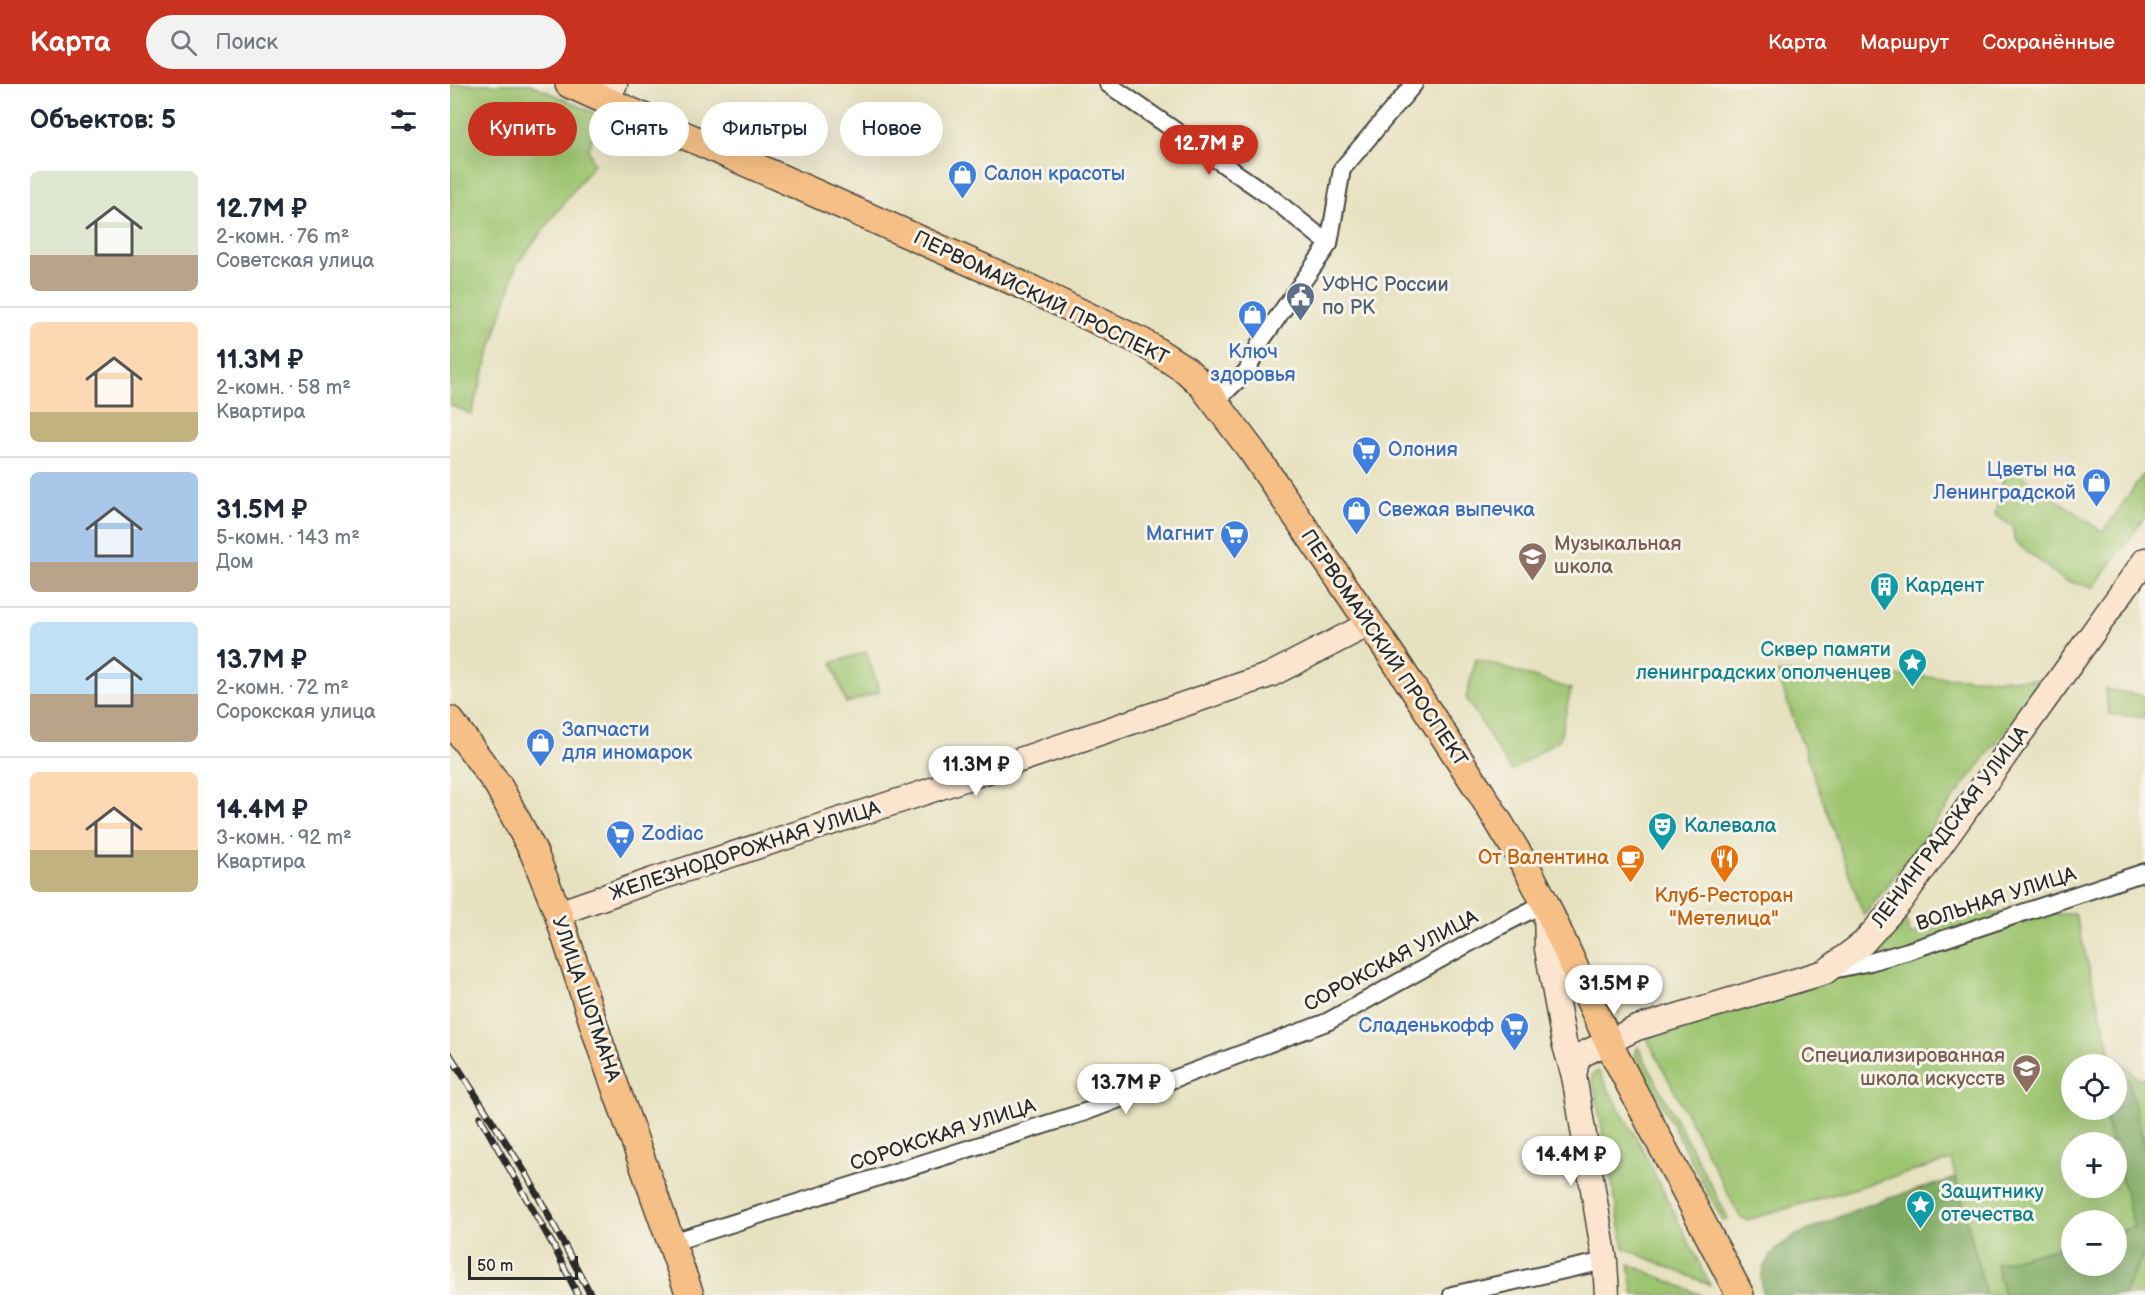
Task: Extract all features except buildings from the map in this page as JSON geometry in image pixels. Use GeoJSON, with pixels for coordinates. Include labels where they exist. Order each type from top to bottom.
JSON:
{"type":"FeatureCollection","features":[{"type":"Feature","properties":{"kind":"main road","name":"ПЕРВОМАЙСКИЙ ПРОСПЕКТ"},"geometry":{"type":"LineString","coordinates":[[569,84],[611,92],[1132,338],[1186,370],[1216,400],[1369,624],[1481,793],[1528,870],[1608,1042],[1740,1295]]}},
{"type":"Feature","properties":{"kind":"main road","name":"УЛИЦА ШОТМАНА"},"geometry":{"type":"LineString","coordinates":[[450,720],[498,785],[533,851],[558,913],[601,1047],[673,1242],[690,1295]]}},
{"type":"Feature","properties":{"kind":"street"},"geometry":{"type":"LineString","coordinates":[[1108,84],[1272,198],[1329,244]]}},
{"type":"Feature","properties":{"kind":"street"},"geometry":{"type":"LineString","coordinates":[[1216,400],[1246,371],[1261,341],[1329,244],[1342,169],[1414,84]]}},
{"type":"Feature","properties":{"kind":"street","name":"ЛЕНИНГРАДСКАЯ УЛИЦА"},"geometry":{"type":"LineString","coordinates":[[1574,1076],[1577,1061],[1583,1054],[1637,1028],[1825,972],[1863,943],[1900,902],[2145,560]]}},
{"type":"Feature","properties":{"kind":"street","name":"ЖЕЛЕЗНОДОРОЖНАЯ УЛИЦА"},"geometry":{"type":"LineString","coordinates":[[558,913],[652,880],[911,797],[1270,675],[1369,624]]}},
{"type":"Feature","properties":{"kind":"street","name":"ВОЛЬНАЯ УЛИЦА"},"geometry":{"type":"LineString","coordinates":[[1825,972],[1908,951],[2145,872]]}},
{"type":"Feature","properties":{"kind":"street","name":"ПЕРВОМАЙСКИЙ ПРОСПЕКТ"},"geometry":{"type":"LineString","coordinates":[[1545,903],[1547,949],[1564,1042],[1574,1076],[1605,1261],[1607,1295]]}},
{"type":"Feature","properties":{"kind":"street","name":"СОРОКСКАЯ УЛИЦА"},"geometry":{"type":"LineString","coordinates":[[673,1242],[1085,1112],[1327,1022],[1545,903]]}},
{"type":"Feature","properties":{"kind":"street"},"geometry":{"type":"LineString","coordinates":[[1452,1295],[1605,1261]]}},
{"type":"Feature","properties":{"kind":"green space"},"geometry":{"type":"Polygon","coordinates":[[[450,84],[530,84],[570,102],[468,102],[468,156],[577,156],[577,105],[589,110],[588,149],[594,164],[517,264],[471,414],[450,405],[450,84]]]}},
{"type":"Feature","properties":{"kind":"green space"},"geometry":{"type":"Polygon","coordinates":[[[2006,464],[2103,532],[2145,472],[2145,517],[2094,587],[2065,581],[2014,541],[2013,527],[1995,515],[2006,464]]]}},
{"type":"Feature","properties":{"kind":"green space"},"geometry":{"type":"Polygon","coordinates":[[[866,652],[880,692],[846,703],[832,663],[866,652]]]}},
{"type":"Feature","properties":{"kind":"green space"},"geometry":{"type":"Polygon","coordinates":[[[1476,659],[1571,689],[1560,739],[1511,771],[1466,698],[1476,659]]]}},
{"type":"Feature","properties":{"kind":"green space"},"geometry":{"type":"Polygon","coordinates":[[[1777,673],[2044,680],[1864,916],[1777,673]]]}},
{"type":"Feature","properties":{"kind":"green space"},"geometry":{"type":"Polygon","coordinates":[[[2105,689],[2145,696],[2145,718],[2109,714],[2105,689]]]}},
{"type":"Feature","properties":{"kind":"green space"},"geometry":{"type":"Polygon","coordinates":[[[1903,912],[1910,935],[1981,913],[2075,914],[2112,1054],[2061,1054],[2061,1120],[2106,1120],[2109,1132],[2061,1132],[2061,1198],[2127,1198],[2134,1227],[2127,1229],[2127,1210],[2061,1210],[2061,1247],[1996,1264],[2004,1295],[1986,1295],[1951,1160],[1747,1220],[1740,1217],[1648,1040],[1648,1036],[1820,984],[1873,952],[1903,912]]]}},
{"type":"Feature","properties":{"kind":"green space"},"geometry":{"type":"Polygon","coordinates":[[[1638,1047],[1728,1218],[1723,1221],[1635,1054],[1638,1047]]]}},
{"type":"Feature","properties":{"kind":"green space"},"geometry":{"type":"Polygon","coordinates":[[[2127,1068],[2138,1078],[2145,1078],[2145,1149],[2127,1068]]]}},
{"type":"Feature","properties":{"kind":"green space"},"geometry":{"type":"Polygon","coordinates":[[[1598,1071],[1641,1146],[1710,1285],[1624,1248],[1592,1075],[1598,1071]]]}},
{"type":"Feature","properties":{"kind":"green space"},"geometry":{"type":"Polygon","coordinates":[[[2127,1078],[2145,1149],[2145,1251],[2123,1295],[2004,1295],[1996,1264],[2061,1247],[2061,1276],[2127,1276],[2127,1229],[2134,1227],[2127,1198],[2127,1132],[2109,1132],[2106,1120],[2127,1120],[2127,1078]]]}},
{"type":"Feature","properties":{"kind":"green space"},"geometry":{"type":"Polygon","coordinates":[[[1956,1178],[1986,1295],[1763,1295],[1761,1277],[1765,1264],[1778,1247],[1797,1235],[1867,1205],[1956,1178]]]}},
{"type":"Feature","properties":{"kind":"green space"},"geometry":{"type":"Polygon","coordinates":[[[2145,1251],[2145,1295],[2123,1295],[2145,1251]]]}},
{"type":"Feature","properties":{"kind":"green space"},"geometry":{"type":"Polygon","coordinates":[[[1629,1264],[1701,1295],[1634,1295],[1629,1264]]]}},
{"type":"Feature","properties":{"kind":"railway"},"geometry":{"type":"LineString","coordinates":[[450,1055],[528,1177],[591,1295]]}},
{"type":"Feature","properties":{"kind":"railway"},"geometry":{"type":"LineString","coordinates":[[480,1117],[553,1245],[578,1295]]}},
{"type":"Feature","properties":{"kind":"place","name":"Салон красоты"},"geometry":{"type":"Point","coordinates":[963,200]}},
{"type":"Feature","properties":{"kind":"place","name":"УФНС России по РК"},"geometry":{"type":"Point","coordinates":[1301,322]}},
{"type":"Feature","properties":{"kind":"place","name":"Ключ здоровья"},"geometry":{"type":"Point","coordinates":[1253,340]}},
{"type":"Feature","properties":{"kind":"place","name":"Олония"},"geometry":{"type":"Point","coordinates":[1367,476]}},
{"type":"Feature","properties":{"kind":"place","name":"Цветы на Ленинградской"},"geometry":{"type":"Point","coordinates":[2097,508]}},
{"type":"Feature","properties":{"kind":"place","name":"Свежая выпечка"},"geometry":{"type":"Point","coordinates":[1357,536]}},
{"type":"Feature","properties":{"kind":"place","name":"Магнит"},"geometry":{"type":"Point","coordinates":[1235,560]}},
{"type":"Feature","properties":{"kind":"place","name":"Музыкальная школа"},"geometry":{"type":"Point","coordinates":[1533,582]}},
{"type":"Feature","properties":{"kind":"place","name":"Кардент"},"geometry":{"type":"Point","coordinates":[1884,612]}},
{"type":"Feature","properties":{"kind":"place","name":"Сквер памяти ленинградских ополченцев"},"geometry":{"type":"Point","coordinates":[1912,688]}},
{"type":"Feature","properties":{"kind":"place","name":"Запчасти для иномарок"},"geometry":{"type":"Point","coordinates":[541,768]}},
{"type":"Feature","properties":{"kind":"place","name":"Калевала"},"geometry":{"type":"Point","coordinates":[1663,852]}},
{"type":"Feature","properties":{"kind":"place","name":"Zodiac"},"geometry":{"type":"Point","coordinates":[621,860]}},
{"type":"Feature","properties":{"kind":"place","name":"От Валентина"},"geometry":{"type":"Point","coordinates":[1630,884]}},
{"type":"Feature","properties":{"kind":"place","name":"Клуб-Ресторан \"Метелица\""},"geometry":{"type":"Point","coordinates":[1724,884]}},
{"type":"Feature","properties":{"kind":"place","name":"Сладенькофф"},"geometry":{"type":"Point","coordinates":[1515,1052]}},
{"type":"Feature","properties":{"kind":"place","name":"Специализированная школа искусств"},"geometry":{"type":"Point","coordinates":[2026,1094]}},
{"type":"Feature","properties":{"kind":"place","name":"Защитнику отечества"},"geometry":{"type":"Point","coordinates":[1920,1230]}}]}
